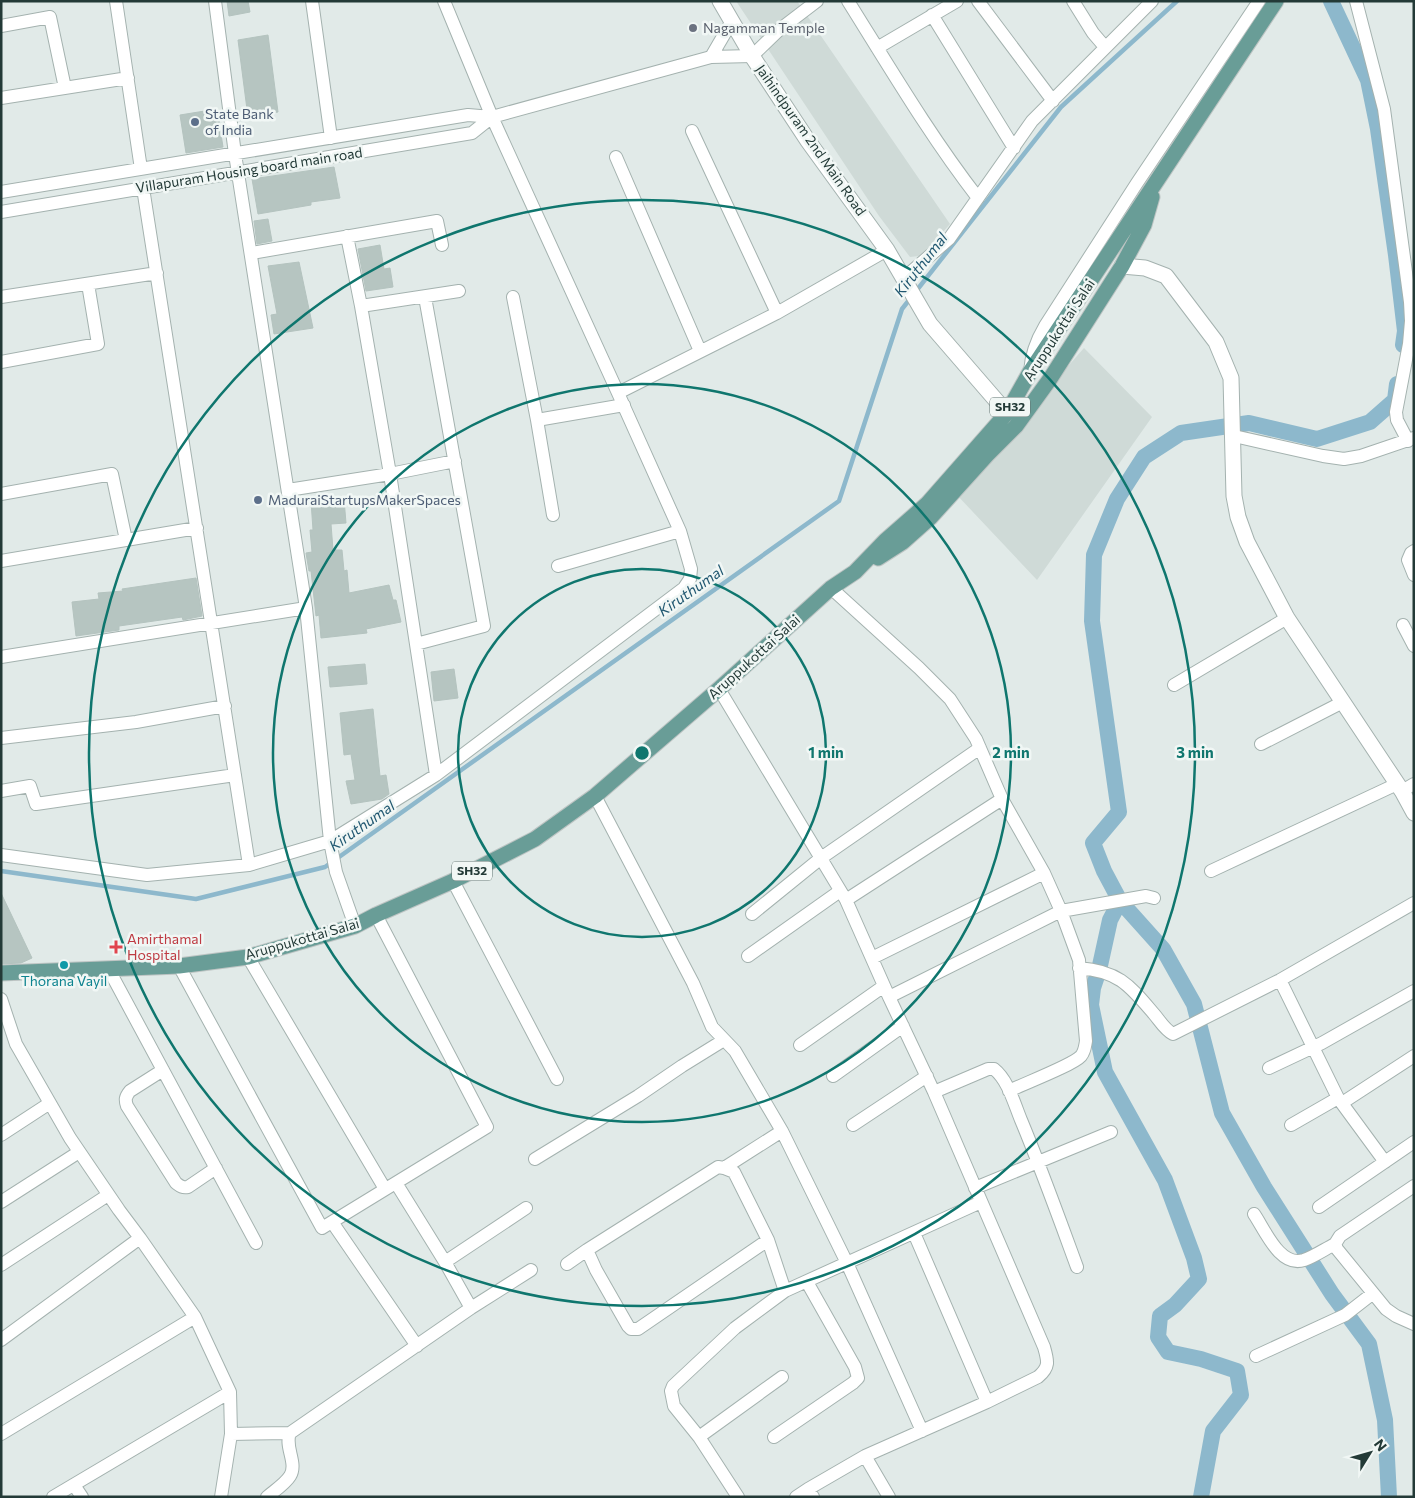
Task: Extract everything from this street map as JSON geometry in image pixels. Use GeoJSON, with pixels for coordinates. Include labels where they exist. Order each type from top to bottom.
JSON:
{"type":"FeatureCollection","features":[{"type":"Feature","properties":{"kind":"main road","name":"Aruppukottai Salai"},"geometry":{"type":"LineString","coordinates":[[1,973],[179,966],[248,957],[356,926],[376,915],[453,881],[535,839],[594,796],[719,689],[831,588],[855,572],[885,541],[927,504],[1007,412],[1030,372],[1276,1]]}},
{"type":"Feature","properties":{"kind":"main road"},"geometry":{"type":"LineString","coordinates":[[855,572],[903,542],[930,518],[1016,426],[1050,379],[1122,266],[1144,225],[1155,185]]}},
{"type":"Feature","properties":{"kind":"street"},"geometry":{"type":"LineString","coordinates":[[116,1],[141,169]]}},
{"type":"Feature","properties":{"kind":"street"},"geometry":{"type":"LineString","coordinates":[[215,1],[235,154],[306,608],[331,846],[336,872],[356,926]]}},
{"type":"Feature","properties":{"kind":"street"},"geometry":{"type":"LineString","coordinates":[[312,1],[331,138]]}},
{"type":"Feature","properties":{"kind":"street"},"geometry":{"type":"LineString","coordinates":[[1,855],[147,875],[249,865],[331,846],[436,775],[684,588],[690,579],[691,569],[680,532],[492,117],[444,1]]}},
{"type":"Feature","properties":{"kind":"street","name":"Jaihindpuram 2nd Main Road"},"geometry":{"type":"LineString","coordinates":[[720,1],[752,56],[808,141],[887,250],[930,324],[1007,412]]}},
{"type":"Feature","properties":{"kind":"street"},"geometry":{"type":"LineString","coordinates":[[752,56],[779,30],[817,1]]}},
{"type":"Feature","properties":{"kind":"street"},"geometry":{"type":"LineString","coordinates":[[848,1],[905,95],[951,164],[978,198]]}},
{"type":"Feature","properties":{"kind":"street"},"geometry":{"type":"LineString","coordinates":[[877,48],[957,1]]}},
{"type":"Feature","properties":{"kind":"street"},"geometry":{"type":"LineString","coordinates":[[978,1],[1053,100]]}},
{"type":"Feature","properties":{"kind":"street"},"geometry":{"type":"LineString","coordinates":[[1073,1],[1093,33],[1105,47]]}},
{"type":"Feature","properties":{"kind":"street"},"geometry":{"type":"LineString","coordinates":[[904,278],[950,239],[1032,121],[1152,1]]}},
{"type":"Feature","properties":{"kind":"street"},"geometry":{"type":"LineString","coordinates":[[1030,372],[1031,356],[1037,339],[1045,326],[1137,183],[1259,1]]}},
{"type":"Feature","properties":{"kind":"street"},"geometry":{"type":"LineString","coordinates":[[1234,436],[1344,459],[1361,456],[1411,439],[1397,420],[1396,412],[1412,321],[1410,302],[1384,109],[1356,1]]}},
{"type":"Feature","properties":{"kind":"street"},"geometry":{"type":"LineString","coordinates":[[932,16],[1014,148]]}},
{"type":"Feature","properties":{"kind":"street"},"geometry":{"type":"LineString","coordinates":[[1,26],[50,18],[65,88]]}},
{"type":"Feature","properties":{"kind":"street"},"geometry":{"type":"LineString","coordinates":[[711,57],[732,21]]}},
{"type":"Feature","properties":{"kind":"street","name":"Villapuram Housing board main road"},"geometry":{"type":"LineString","coordinates":[[1,192],[468,115],[492,117],[711,57],[752,56]]}},
{"type":"Feature","properties":{"kind":"street"},"geometry":{"type":"LineString","coordinates":[[1,98],[128,78]]}},
{"type":"Feature","properties":{"kind":"street","name":"Villapuram Housing board main road"},"geometry":{"type":"LineString","coordinates":[[1,212],[472,133],[492,117]]}},
{"type":"Feature","properties":{"kind":"street"},"geometry":{"type":"LineString","coordinates":[[692,132],[778,313]]}},
{"type":"Feature","properties":{"kind":"street"},"geometry":{"type":"LineString","coordinates":[[616,157],[700,351]]}},
{"type":"Feature","properties":{"kind":"street"},"geometry":{"type":"LineString","coordinates":[[143,188],[249,865]]}},
{"type":"Feature","properties":{"kind":"street"},"geometry":{"type":"LineString","coordinates":[[252,253],[437,221],[442,245]]}},
{"type":"Feature","properties":{"kind":"street"},"geometry":{"type":"LineString","coordinates":[[347,236],[390,474],[436,775]]}},
{"type":"Feature","properties":{"kind":"street"},"geometry":{"type":"LineString","coordinates":[[618,393],[778,313],[887,250]]}},
{"type":"Feature","properties":{"kind":"street"},"geometry":{"type":"LineString","coordinates":[[1122,266],[1145,268],[1166,276],[1216,342],[1231,378],[1234,436],[1234,496],[1238,517],[1247,542],[1287,618],[1343,702],[1404,787],[1414,812]]}},
{"type":"Feature","properties":{"kind":"street"},"geometry":{"type":"LineString","coordinates":[[1,297],[157,273]]}},
{"type":"Feature","properties":{"kind":"street"},"geometry":{"type":"LineString","coordinates":[[1,362],[98,344],[88,284]]}},
{"type":"Feature","properties":{"kind":"street"},"geometry":{"type":"LineString","coordinates":[[361,306],[459,291]]}},
{"type":"Feature","properties":{"kind":"street"},"geometry":{"type":"LineString","coordinates":[[416,644],[484,626],[425,297]]}},
{"type":"Feature","properties":{"kind":"street"},"geometry":{"type":"LineString","coordinates":[[513,297],[537,420],[553,516]]}},
{"type":"Feature","properties":{"kind":"street"},"geometry":{"type":"LineString","coordinates":[[537,420],[624,405]]}},
{"type":"Feature","properties":{"kind":"street"},"geometry":{"type":"LineString","coordinates":[[288,490],[455,462]]}},
{"type":"Feature","properties":{"kind":"street"},"geometry":{"type":"LineString","coordinates":[[1,494],[112,474],[126,540]]}},
{"type":"Feature","properties":{"kind":"street"},"geometry":{"type":"LineString","coordinates":[[1,561],[197,528]]}},
{"type":"Feature","properties":{"kind":"street"},"geometry":{"type":"LineString","coordinates":[[558,566],[680,532]]}},
{"type":"Feature","properties":{"kind":"street"},"geometry":{"type":"LineString","coordinates":[[1414,551],[1410,553],[1408,560],[1414,575]]}},
{"type":"Feature","properties":{"kind":"street"},"geometry":{"type":"LineString","coordinates":[[831,588],[950,698],[976,739],[1002,799],[1044,873],[1061,911],[1079,960],[1086,969],[1086,1041],[1080,1057],[1009,1091]]}},
{"type":"Feature","properties":{"kind":"street"},"geometry":{"type":"LineString","coordinates":[[1,657],[306,608]]}},
{"type":"Feature","properties":{"kind":"street"},"geometry":{"type":"LineString","coordinates":[[1174,685],[1287,618]]}},
{"type":"Feature","properties":{"kind":"street"},"geometry":{"type":"LineString","coordinates":[[1403,625],[1414,646]]}},
{"type":"Feature","properties":{"kind":"street"},"geometry":{"type":"LineString","coordinates":[[719,689],[843,896],[927,1076],[1048,1360],[1045,1371],[1038,1377],[987,1402],[865,1456],[810,1493],[796,1497]]}},
{"type":"Feature","properties":{"kind":"street"},"geometry":{"type":"LineString","coordinates":[[1261,744],[1343,702]]}},
{"type":"Feature","properties":{"kind":"street"},"geometry":{"type":"LineString","coordinates":[[1,738],[136,722],[224,706]]}},
{"type":"Feature","properties":{"kind":"street"},"geometry":{"type":"LineString","coordinates":[[752,914],[820,858],[980,748]]}},
{"type":"Feature","properties":{"kind":"street"},"geometry":{"type":"LineString","coordinates":[[1,791],[30,786],[36,804],[235,775]]}},
{"type":"Feature","properties":{"kind":"street"},"geometry":{"type":"LineString","coordinates":[[1211,871],[1404,787]]}},
{"type":"Feature","properties":{"kind":"street"},"geometry":{"type":"LineString","coordinates":[[594,796],[693,982],[712,1027],[735,1051],[782,1131],[847,1264],[922,1431]]}},
{"type":"Feature","properties":{"kind":"street"},"geometry":{"type":"LineString","coordinates":[[748,956],[1002,799]]}},
{"type":"Feature","properties":{"kind":"street"},"geometry":{"type":"LineString","coordinates":[[872,958],[1044,873]]}},
{"type":"Feature","properties":{"kind":"street"},"geometry":{"type":"LineString","coordinates":[[453,881],[557,1079]]}},
{"type":"Feature","properties":{"kind":"street"},"geometry":{"type":"LineString","coordinates":[[800,1046],[887,991],[1061,911],[1146,896],[1154,898]]}},
{"type":"Feature","properties":{"kind":"street"},"geometry":{"type":"LineString","coordinates":[[1086,969],[1112,974],[1135,992],[1171,1034],[1175,1034],[1280,980],[1414,903]]}},
{"type":"Feature","properties":{"kind":"street"},"geometry":{"type":"LineString","coordinates":[[179,966],[322,1228],[487,1127],[376,915]]}},
{"type":"Feature","properties":{"kind":"street"},"geometry":{"type":"LineString","coordinates":[[248,957],[391,1186],[445,1262],[471,1308]]}},
{"type":"Feature","properties":{"kind":"street"},"geometry":{"type":"LineString","coordinates":[[108,968],[256,1243]]}},
{"type":"Feature","properties":{"kind":"street"},"geometry":{"type":"LineString","coordinates":[[1280,980],[1340,1100],[1385,1162]]}},
{"type":"Feature","properties":{"kind":"street"},"geometry":{"type":"LineString","coordinates":[[1269,1068],[1313,1047],[1414,991]]}},
{"type":"Feature","properties":{"kind":"street"},"geometry":{"type":"LineString","coordinates":[[1,999],[16,1044],[50,1103],[79,1152],[108,1195],[195,1317],[230,1392],[231,1434],[221,1497]]}},
{"type":"Feature","properties":{"kind":"street"},"geometry":{"type":"LineString","coordinates":[[833,1076],[903,1026]]}},
{"type":"Feature","properties":{"kind":"street"},"geometry":{"type":"LineString","coordinates":[[534,1159],[638,1096],[724,1040]]}},
{"type":"Feature","properties":{"kind":"street"},"geometry":{"type":"LineString","coordinates":[[1291,1125],[1340,1100],[1414,1056]]}},
{"type":"Feature","properties":{"kind":"street"},"geometry":{"type":"LineString","coordinates":[[934,1092],[988,1069],[994,1069],[1002,1078],[1038,1162],[1077,1267]]}},
{"type":"Feature","properties":{"kind":"street"},"geometry":{"type":"LineString","coordinates":[[164,1070],[130,1091],[125,1100],[127,1106],[180,1186],[188,1187],[216,1168]]}},
{"type":"Feature","properties":{"kind":"street"},"geometry":{"type":"LineString","coordinates":[[853,1125],[927,1076]]}},
{"type":"Feature","properties":{"kind":"street"},"geometry":{"type":"LineString","coordinates":[[1,1135],[50,1103]]}},
{"type":"Feature","properties":{"kind":"street"},"geometry":{"type":"LineString","coordinates":[[724,1168],[782,1131]]}},
{"type":"Feature","properties":{"kind":"street"},"geometry":{"type":"LineString","coordinates":[[975,1188],[1111,1132]]}},
{"type":"Feature","properties":{"kind":"street"},"geometry":{"type":"LineString","coordinates":[[1319,1207],[1414,1142]]}},
{"type":"Feature","properties":{"kind":"street"},"geometry":{"type":"LineString","coordinates":[[1,1202],[79,1152]]}},
{"type":"Feature","properties":{"kind":"street"},"geometry":{"type":"LineString","coordinates":[[567,1264],[718,1167],[734,1172],[768,1240],[785,1291]]}},
{"type":"Feature","properties":{"kind":"street"},"geometry":{"type":"LineString","coordinates":[[1254,1214],[1284,1258],[1295,1261],[1304,1260],[1335,1244],[1340,1236],[1412,1191]]}},
{"type":"Feature","properties":{"kind":"street"},"geometry":{"type":"LineString","coordinates":[[1,1265],[108,1195]]}},
{"type":"Feature","properties":{"kind":"street"},"geometry":{"type":"LineString","coordinates":[[738,1497],[699,1437],[674,1406],[671,1399],[673,1386],[735,1328],[785,1291],[981,1202]]}},
{"type":"Feature","properties":{"kind":"street"},"geometry":{"type":"LineString","coordinates":[[445,1262],[526,1208]]}},
{"type":"Feature","properties":{"kind":"street"},"geometry":{"type":"LineString","coordinates":[[332,1222],[417,1346]]}},
{"type":"Feature","properties":{"kind":"street"},"geometry":{"type":"LineString","coordinates":[[914,1233],[987,1402]]}},
{"type":"Feature","properties":{"kind":"street"},"geometry":{"type":"LineString","coordinates":[[1,1340],[140,1238]]}},
{"type":"Feature","properties":{"kind":"street"},"geometry":{"type":"LineString","coordinates":[[587,1250],[628,1326],[634,1330],[768,1240]]}},
{"type":"Feature","properties":{"kind":"street"},"geometry":{"type":"LineString","coordinates":[[1335,1244],[1337,1250],[1386,1309],[1414,1324]]}},
{"type":"Feature","properties":{"kind":"street"},"geometry":{"type":"LineString","coordinates":[[231,1434],[290,1434],[471,1308],[531,1270]]}},
{"type":"Feature","properties":{"kind":"street"},"geometry":{"type":"LineString","coordinates":[[774,1437],[858,1378],[855,1366],[807,1282]]}},
{"type":"Feature","properties":{"kind":"street"},"geometry":{"type":"LineString","coordinates":[[1256,1356],[1345,1314],[1372,1294]]}},
{"type":"Feature","properties":{"kind":"street"},"geometry":{"type":"LineString","coordinates":[[1,1434],[195,1317]]}},
{"type":"Feature","properties":{"kind":"street"},"geometry":{"type":"LineString","coordinates":[[699,1437],[782,1377]]}},
{"type":"Feature","properties":{"kind":"street"},"geometry":{"type":"LineString","coordinates":[[54,1497],[230,1392]]}},
{"type":"Feature","properties":{"kind":"street"},"geometry":{"type":"LineString","coordinates":[[267,1497],[291,1475],[292,1468],[288,1442],[290,1434]]}},
{"type":"Feature","properties":{"kind":"street"},"geometry":{"type":"LineString","coordinates":[[865,1456],[889,1497]]}},
{"type":"Feature","properties":{"kind":"street"},"geometry":{"type":"LineString","coordinates":[[74,1485],[82,1497]]}},
{"type":"Feature","properties":{"kind":"shaded area"},"geometry":{"type":"Polygon","coordinates":[[[736,1],[797,1],[950,224],[927,250],[919,256],[910,257],[879,216],[736,1]]]}},
{"type":"Feature","properties":{"kind":"shaded area"},"geometry":{"type":"Polygon","coordinates":[[[1084,348],[1152,417],[1037,580],[956,494],[1084,348]]]}},
{"type":"Feature","properties":{"kind":"building"},"geometry":{"type":"Polygon","coordinates":[[[227,1],[248,1],[250,12],[229,16],[227,1]]]}},
{"type":"Feature","properties":{"kind":"building"},"geometry":{"type":"Polygon","coordinates":[[[268,35],[278,112],[248,117],[238,40],[268,35]]]}},
{"type":"Feature","properties":{"kind":"building"},"geometry":{"type":"Polygon","coordinates":[[[217,109],[223,147],[186,153],[180,115],[217,109]]]}},
{"type":"Feature","properties":{"kind":"building"},"geometry":{"type":"Polygon","coordinates":[[[334,167],[340,198],[311,202],[311,205],[258,214],[252,179],[334,167]]]}},
{"type":"Feature","properties":{"kind":"building"},"geometry":{"type":"Polygon","coordinates":[[[268,219],[272,241],[257,244],[254,221],[268,219]]]}},
{"type":"Feature","properties":{"kind":"building"},"geometry":{"type":"Polygon","coordinates":[[[380,245],[384,269],[390,268],[393,287],[366,291],[358,249],[380,245]]]}},
{"type":"Feature","properties":{"kind":"building"},"geometry":{"type":"Polygon","coordinates":[[[299,262],[313,328],[274,334],[271,315],[277,314],[268,266],[299,262]]]}},
{"type":"Feature","properties":{"kind":"building"},"geometry":{"type":"Polygon","coordinates":[[[344,499],[346,523],[331,524],[333,550],[342,550],[344,571],[347,570],[349,593],[389,585],[393,600],[396,600],[401,622],[366,629],[367,633],[321,638],[319,615],[316,616],[311,571],[309,571],[306,553],[312,552],[310,530],[313,530],[311,501],[344,499]]]}},
{"type":"Feature","properties":{"kind":"building"},"geometry":{"type":"Polygon","coordinates":[[[196,578],[202,616],[183,620],[182,617],[119,626],[119,630],[76,636],[72,602],[99,599],[98,593],[123,591],[122,589],[196,578]]]}},
{"type":"Feature","properties":{"kind":"building"},"geometry":{"type":"Polygon","coordinates":[[[365,664],[367,684],[330,687],[328,667],[365,664]]]}},
{"type":"Feature","properties":{"kind":"building"},"geometry":{"type":"Polygon","coordinates":[[[454,669],[458,698],[434,701],[431,672],[454,669]]]}},
{"type":"Feature","properties":{"kind":"building"},"geometry":{"type":"Polygon","coordinates":[[[373,709],[380,776],[386,775],[389,794],[382,799],[351,804],[346,781],[355,780],[351,754],[344,755],[340,713],[373,709]]]}},
{"type":"Feature","properties":{"kind":"building"},"geometry":{"type":"Polygon","coordinates":[[[1,893],[32,958],[21,963],[1,964],[1,893]]]}},
{"type":"Feature","properties":{"kind":"waterway","name":"Kiruthumal"},"geometry":{"type":"LineString","coordinates":[[1,871],[196,899],[325,867],[839,501],[902,309],[1061,107],[1177,1]]}},
{"type":"Feature","properties":{"kind":"waterway"},"geometry":{"type":"LineString","coordinates":[[1331,1],[1368,80],[1378,129],[1396,255],[1405,331],[1403,345]]}},
{"type":"Feature","properties":{"kind":"waterway"},"geometry":{"type":"LineString","coordinates":[[1201,1497],[1213,1431],[1241,1395],[1237,1371],[1201,1359],[1168,1352],[1158,1337],[1160,1316],[1175,1305],[1199,1279],[1194,1258],[1165,1180],[1105,1072],[1091,1005],[1093,988],[1110,920],[1120,901],[1104,871],[1093,843],[1119,812],[1092,621],[1094,555],[1117,499],[1144,457],[1181,433],[1249,423],[1317,439],[1370,422],[1395,400],[1397,384]]}},
{"type":"Feature","properties":{"kind":"waterway"},"geometry":{"type":"LineString","coordinates":[[1120,901],[1163,949],[1194,1004],[1222,1113],[1264,1187],[1332,1294],[1369,1344],[1385,1420],[1389,1497]]}},
{"type":"Feature","properties":{"kind":"place","name":"Nagamman Temple"},"geometry":{"type":"Point","coordinates":[693,28]}},
{"type":"Feature","properties":{"kind":"place","name":"State Bank of India"},"geometry":{"type":"Point","coordinates":[195,122]}},
{"type":"Feature","properties":{"kind":"place","name":"MaduraiStartupsMakerSpaces"},"geometry":{"type":"Point","coordinates":[258,500]}},
{"type":"Feature","properties":{"kind":"place","name":"Amirthamal Hospital"},"geometry":{"type":"Point","coordinates":[116,947]}},
{"type":"Feature","properties":{"kind":"place","name":"Thorana Vayil"},"geometry":{"type":"Point","coordinates":[64,965]}}]}
